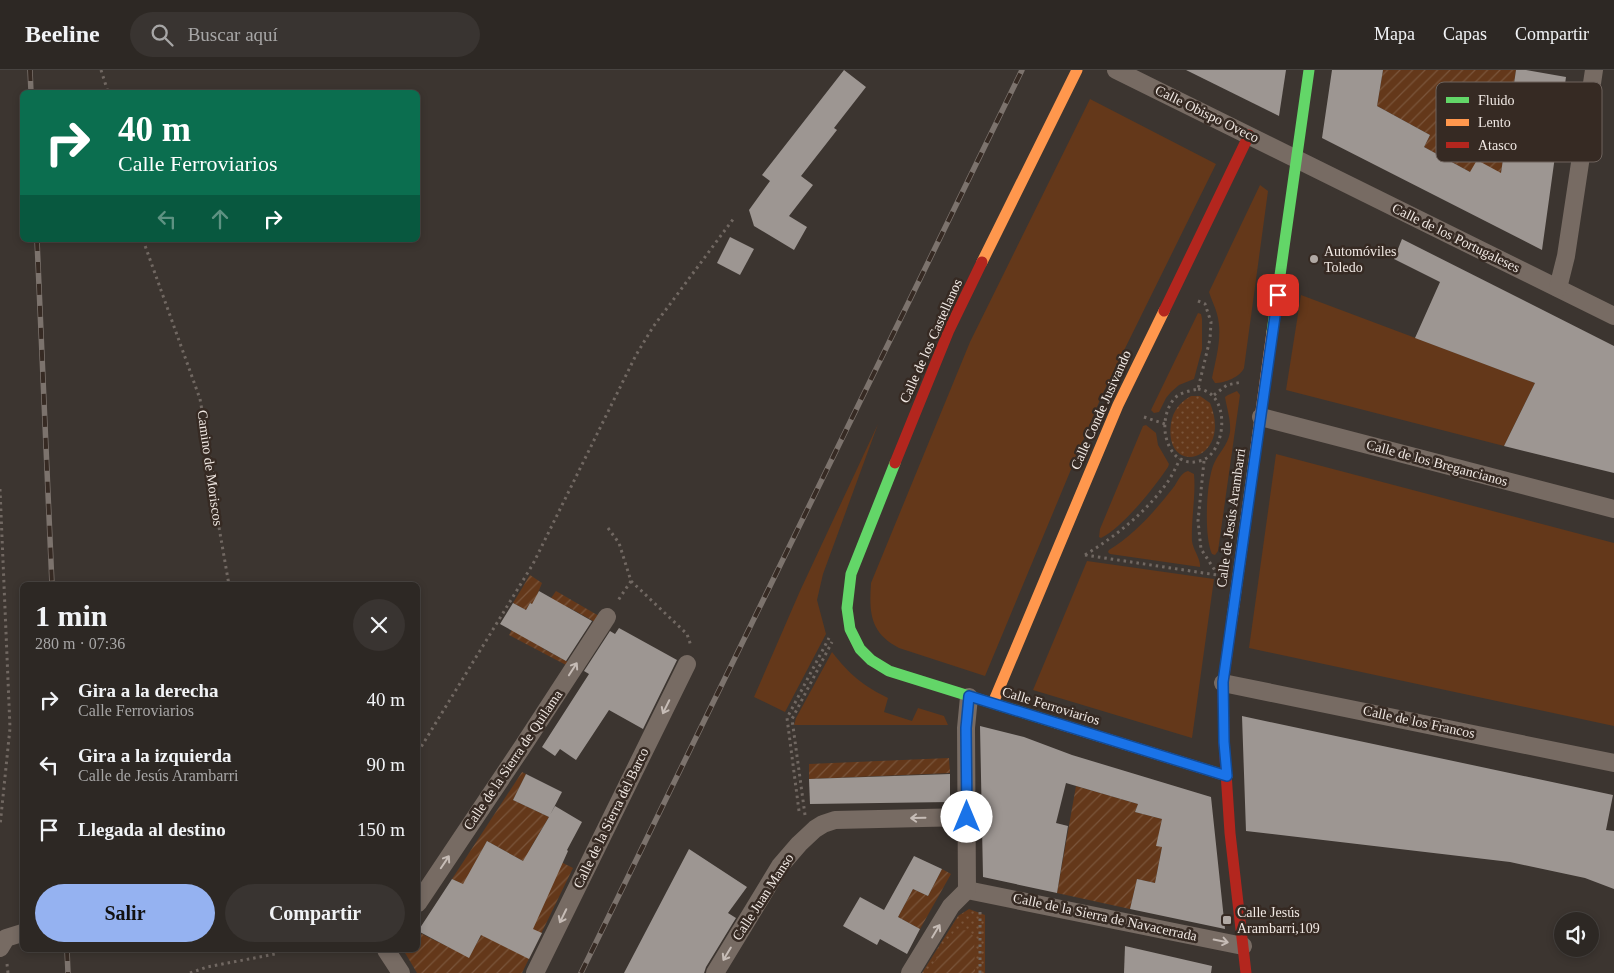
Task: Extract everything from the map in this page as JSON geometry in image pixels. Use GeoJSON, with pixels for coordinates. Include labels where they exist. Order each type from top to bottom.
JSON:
{"type":"FeatureCollection","features":[{"type":"Feature","properties":{"kind":"street","name":"Calle de los Castellanos"},"geometry":{"type":"LineString","coordinates":[[851,634],[846,617],[846,602],[851,574],[949,330],[1077,70]]}},
{"type":"Feature","properties":{"kind":"street","name":"Calle Obispo Oveco"},"geometry":{"type":"LineString","coordinates":[[1116,70],[1298,159]]}},
{"type":"Feature","properties":{"kind":"street","name":"Calle de Jesús Arambarri"},"geometry":{"type":"LineString","coordinates":[[1246,973],[1230,833],[1223,682],[1309,70]]}},
{"type":"Feature","properties":{"kind":"street","name":"Calle Conde Jusivando"},"geometry":{"type":"LineString","coordinates":[[993,703],[1118,405],[1249,135]]}},
{"type":"Feature","properties":{"kind":"street","name":"Calle de los Portugaleses"},"geometry":{"type":"LineString","coordinates":[[1298,159],[1614,316]]}},
{"type":"Feature","properties":{"kind":"street"},"geometry":{"type":"LineString","coordinates":[[1558,288],[1566,256],[1580,162]]}},
{"type":"Feature","properties":{"kind":"street","name":"Calle de los Bregancianos"},"geometry":{"type":"LineString","coordinates":[[1261,417],[1614,509]]}},
{"type":"Feature","properties":{"kind":"street","name":"Calle de la Sierra de Quilama"},"geometry":{"type":"LineString","coordinates":[[420,900],[607,616]]}},
{"type":"Feature","properties":{"kind":"street","name":"Calle Ferroviarios"},"geometry":{"type":"LineString","coordinates":[[851,634],[858,647],[869,658],[889,671],[1227,776]]}},
{"type":"Feature","properties":{"kind":"street","name":"Calle de la Sierra del Barco"},"geometry":{"type":"LineString","coordinates":[[535,973],[687,664]]}},
{"type":"Feature","properties":{"kind":"street","name":"Calle de los Francos"},"geometry":{"type":"LineString","coordinates":[[1223,682],[1614,763]]}},
{"type":"Feature","properties":{"kind":"street"},"geometry":{"type":"LineString","coordinates":[[910,973],[951,906],[967,890],[966,728],[969,696]]}},
{"type":"Feature","properties":{"kind":"street","name":"Calle Juan Manso"},"geometry":{"type":"LineString","coordinates":[[716,973],[780,866],[817,827],[835,820],[967,817]]}},
{"type":"Feature","properties":{"kind":"street","name":"Calle de la Sierra de Navacerrada"},"geometry":{"type":"LineString","coordinates":[[967,890],[1243,946]]}},
{"type":"Feature","properties":{"kind":"street"},"geometry":{"type":"LineString","coordinates":[[2,944],[20,934]]}},
{"type":"Feature","properties":{"kind":"street"},"geometry":{"type":"LineString","coordinates":[[387,952],[401,973]]}},
{"type":"Feature","properties":{"kind":"path"},"geometry":{"type":"LineString","coordinates":[[102,70],[107,90]]}},
{"type":"Feature","properties":{"kind":"path"},"geometry":{"type":"LineString","coordinates":[[420,749],[533,564],[636,355],[654,326],[734,218]]}},
{"type":"Feature","properties":{"kind":"path","name":"Camino de Moriscos"},"geometry":{"type":"LineString","coordinates":[[144,242],[200,399],[228,582]]}},
{"type":"Feature","properties":{"kind":"path"},"geometry":{"type":"LineString","coordinates":[[1198,301],[1205,304],[1211,322],[1210,339],[1198,389]]}},
{"type":"Feature","properties":{"kind":"path"},"geometry":{"type":"LineString","coordinates":[[1214,395],[1227,385],[1246,382]]}},
{"type":"Feature","properties":{"kind":"path"},"geometry":{"type":"LineString","coordinates":[[1198,389],[1207,390],[1214,395],[1220,404],[1222,418],[1218,443],[1213,453],[1204,460],[1191,462],[1180,459],[1171,450],[1166,441],[1165,424],[1174,399],[1184,392],[1198,389]]}},
{"type":"Feature","properties":{"kind":"path"},"geometry":{"type":"LineString","coordinates":[[1144,417],[1165,424]]}},
{"type":"Feature","properties":{"kind":"path"},"geometry":{"type":"LineString","coordinates":[[1180,459],[1168,482],[1135,519],[1112,538],[1085,555],[1217,575],[1201,549],[1198,521],[1204,460]]}},
{"type":"Feature","properties":{"kind":"path"},"geometry":{"type":"LineString","coordinates":[[0,488],[10,728],[0,826]]}},
{"type":"Feature","properties":{"kind":"path"},"geometry":{"type":"LineString","coordinates":[[608,528],[620,543],[631,581],[687,634],[692,648],[687,664]]}},
{"type":"Feature","properties":{"kind":"path"},"geometry":{"type":"LineString","coordinates":[[607,616],[631,581]]}},
{"type":"Feature","properties":{"kind":"path"},"geometry":{"type":"LineString","coordinates":[[799,811],[787,718],[832,636],[792,719],[804,814]]}},
{"type":"Feature","properties":{"kind":"path"},"geometry":{"type":"LineString","coordinates":[[980,910],[980,973]]}},
{"type":"Feature","properties":{"kind":"path"},"geometry":{"type":"LineString","coordinates":[[190,973],[206,967],[275,954],[277,952]]}},
{"type":"Feature","properties":{"kind":"shaded area"},"geometry":{"type":"Polygon","coordinates":[[[1383,70],[1516,70],[1514,82],[1436,82],[1436,154],[1424,147],[1430,135],[1377,106],[1383,70]]]}},
{"type":"Feature","properties":{"kind":"shaded area"},"geometry":{"type":"Polygon","coordinates":[[[1090,99],[1216,164],[1102,395],[985,676],[899,648],[889,642],[882,636],[873,621],[870,604],[871,583],[970,342],[1090,99]]]}},
{"type":"Feature","properties":{"kind":"shaded area"},"geometry":{"type":"Polygon","coordinates":[[[1452,162],[1503,162],[1501,173],[1470,172],[1452,162]]]}},
{"type":"Feature","properties":{"kind":"shaded area"},"geometry":{"type":"Polygon","coordinates":[[[1260,185],[1268,191],[1244,368],[1232,379],[1215,383],[1212,378],[1218,346],[1219,322],[1209,292],[1260,185]]]}},
{"type":"Feature","properties":{"kind":"shaded area"},"geometry":{"type":"Polygon","coordinates":[[[1301,295],[1535,383],[1504,446],[1286,390],[1301,295]]]}},
{"type":"Feature","properties":{"kind":"shaded area"},"geometry":{"type":"Polygon","coordinates":[[[1198,313],[1201,314],[1202,319],[1202,349],[1194,379],[1179,385],[1166,398],[1159,412],[1154,413],[1151,410],[1198,313]]]}},
{"type":"Feature","properties":{"kind":"shaded area"},"geometry":{"type":"Polygon","coordinates":[[[1237,391],[1240,395],[1218,551],[1215,555],[1212,554],[1209,546],[1208,536],[1209,485],[1213,466],[1227,442],[1230,432],[1225,397],[1237,391]]]}},
{"type":"Feature","properties":{"kind":"shaded area"},"geometry":{"type":"Polygon","coordinates":[[[1191,396],[1200,396],[1210,403],[1215,423],[1213,438],[1206,450],[1196,456],[1186,457],[1177,452],[1171,441],[1171,423],[1178,407],[1191,396]]]}},
{"type":"Feature","properties":{"kind":"shaded area"},"geometry":{"type":"Polygon","coordinates":[[[878,424],[823,574],[817,600],[826,634],[785,712],[754,697],[800,591],[878,424]]]}},
{"type":"Feature","properties":{"kind":"shaded area"},"geometry":{"type":"Polygon","coordinates":[[[1146,425],[1156,433],[1158,445],[1169,464],[1168,467],[1128,516],[1110,533],[1101,538],[1099,537],[1100,529],[1143,426],[1146,425]]]}},
{"type":"Feature","properties":{"kind":"shaded area"},"geometry":{"type":"Polygon","coordinates":[[[1276,454],[1614,543],[1614,726],[1249,648],[1276,454]]]}},
{"type":"Feature","properties":{"kind":"shaded area"},"geometry":{"type":"Polygon","coordinates":[[[1188,471],[1194,474],[1192,541],[1200,567],[1110,554],[1109,550],[1144,522],[1175,486],[1181,476],[1188,471]]]}},
{"type":"Feature","properties":{"kind":"shaded area"},"geometry":{"type":"Polygon","coordinates":[[[1087,561],[1214,579],[1192,738],[1033,690],[1087,561]]]}},
{"type":"Feature","properties":{"kind":"shaded area"},"geometry":{"type":"Polygon","coordinates":[[[530,575],[542,583],[537,595],[549,601],[556,591],[599,616],[595,622],[568,607],[563,615],[549,614],[530,603],[526,610],[513,603],[530,575]]]}},
{"type":"Feature","properties":{"kind":"shaded area"},"geometry":{"type":"Polygon","coordinates":[[[516,622],[554,625],[542,648],[568,662],[566,665],[509,635],[516,622]]]}},
{"type":"Feature","properties":{"kind":"shaded area"},"geometry":{"type":"Polygon","coordinates":[[[832,652],[857,679],[888,698],[884,712],[912,721],[918,708],[944,716],[948,725],[794,725],[832,652]]]}},
{"type":"Feature","properties":{"kind":"shaded area"},"geometry":{"type":"Polygon","coordinates":[[[949,758],[950,773],[809,779],[809,764],[949,758]]]}},
{"type":"Feature","properties":{"kind":"shaded area"},"geometry":{"type":"Polygon","coordinates":[[[522,772],[526,774],[513,800],[549,817],[531,847],[573,868],[522,973],[417,973],[405,952],[420,952],[420,933],[469,957],[500,902],[452,879],[522,772]],[[487,841],[469,874],[523,861],[487,841]]]}},
{"type":"Feature","properties":{"kind":"shaded area"},"geometry":{"type":"Polygon","coordinates":[[[1076,786],[1138,804],[1135,812],[1162,819],[1157,845],[1162,847],[1155,883],[1137,879],[1130,909],[1057,893],[1076,786]]]}},
{"type":"Feature","properties":{"kind":"shaded area"},"geometry":{"type":"Polygon","coordinates":[[[942,869],[951,874],[920,929],[898,917],[913,889],[928,896],[942,869]]]}},
{"type":"Feature","properties":{"kind":"shaded area"},"geometry":{"type":"Polygon","coordinates":[[[969,909],[985,915],[985,973],[922,973],[958,916],[969,909]]]}},
{"type":"Feature","properties":{"kind":"shaded area"},"geometry":{"type":"Polygon","coordinates":[[[957,929],[969,931],[974,937],[975,973],[927,973],[954,932],[957,929]]]}},
{"type":"Feature","properties":{"kind":"building"},"geometry":{"type":"Polygon","coordinates":[[[844,70],[866,87],[834,128],[837,130],[801,176],[813,185],[789,216],[807,227],[794,250],[754,226],[749,210],[770,181],[762,175],[844,70]]]}},
{"type":"Feature","properties":{"kind":"building"},"geometry":{"type":"Polygon","coordinates":[[[1186,70],[1286,70],[1279,116],[1186,70]]]}},
{"type":"Feature","properties":{"kind":"building"},"geometry":{"type":"Polygon","coordinates":[[[1332,70],[1383,70],[1377,106],[1430,135],[1424,147],[1436,154],[1436,162],[1452,162],[1470,172],[1476,162],[1481,162],[1501,173],[1503,162],[1554,162],[1542,250],[1322,138],[1332,70]]]}},
{"type":"Feature","properties":{"kind":"building"},"geometry":{"type":"Polygon","coordinates":[[[1516,70],[1566,77],[1565,82],[1514,82],[1516,70]]]}},
{"type":"Feature","properties":{"kind":"building"},"geometry":{"type":"Polygon","coordinates":[[[730,237],[754,249],[740,275],[717,263],[730,237]]]}},
{"type":"Feature","properties":{"kind":"building"},"geometry":{"type":"Polygon","coordinates":[[[1402,239],[1614,346],[1614,473],[1504,446],[1535,383],[1415,338],[1440,282],[1394,259],[1402,239]]]}},
{"type":"Feature","properties":{"kind":"building"},"geometry":{"type":"Polygon","coordinates":[[[539,591],[592,621],[566,661],[500,624],[513,603],[526,610],[530,603],[532,604],[539,591]]]}},
{"type":"Feature","properties":{"kind":"building"},"geometry":{"type":"Polygon","coordinates":[[[619,628],[677,660],[643,729],[609,710],[576,760],[560,749],[555,756],[542,747],[589,674],[584,671],[610,631],[615,634],[619,628]]]}},
{"type":"Feature","properties":{"kind":"building"},"geometry":{"type":"Polygon","coordinates":[[[1242,716],[1613,795],[1606,830],[1614,831],[1614,889],[1585,878],[1510,862],[1246,831],[1242,716]]]}},
{"type":"Feature","properties":{"kind":"building"},"geometry":{"type":"Polygon","coordinates":[[[980,726],[1024,737],[1072,755],[1211,797],[1225,929],[1130,909],[1137,879],[1155,883],[1162,847],[1156,846],[1162,819],[1135,812],[1138,804],[1066,783],[1056,823],[1068,826],[1057,893],[983,877],[980,726]]]}},
{"type":"Feature","properties":{"kind":"building"},"geometry":{"type":"Polygon","coordinates":[[[526,774],[562,792],[550,815],[555,806],[582,822],[567,850],[533,929],[542,933],[529,959],[481,935],[469,958],[420,932],[420,928],[452,879],[463,884],[487,841],[523,861],[549,817],[513,800],[526,774]]]}},
{"type":"Feature","properties":{"kind":"building"},"geometry":{"type":"Polygon","coordinates":[[[950,774],[950,802],[810,804],[809,779],[950,774]]]}},
{"type":"Feature","properties":{"kind":"building"},"geometry":{"type":"Polygon","coordinates":[[[689,849],[747,887],[728,913],[736,918],[704,973],[624,973],[689,849]]]}},
{"type":"Feature","properties":{"kind":"building"},"geometry":{"type":"Polygon","coordinates":[[[914,856],[942,869],[928,896],[913,889],[898,917],[920,929],[907,954],[880,939],[877,945],[843,926],[860,897],[884,910],[914,856]]]}},
{"type":"Feature","properties":{"kind":"building"},"geometry":{"type":"Polygon","coordinates":[[[1125,946],[1212,966],[1211,973],[1124,973],[1125,946]]]}},
{"type":"Feature","properties":{"kind":"railway"},"geometry":{"type":"LineString","coordinates":[[30,70],[31,90]]}},
{"type":"Feature","properties":{"kind":"railway"},"geometry":{"type":"LineString","coordinates":[[581,973],[1022,70]]}},
{"type":"Feature","properties":{"kind":"railway"},"geometry":{"type":"LineString","coordinates":[[37,242],[52,582]]}},
{"type":"Feature","properties":{"kind":"railway"},"geometry":{"type":"LineString","coordinates":[[67,952],[68,973]]}},
{"type":"Feature","properties":{"kind":"traffic: fast"},"geometry":{"type":"LineString","coordinates":[[1272,332],[1309,70]]}},
{"type":"Feature","properties":{"kind":"traffic: fast"},"geometry":{"type":"LineString","coordinates":[[895,463],[851,574],[847,608],[850,629],[860,649],[871,660],[889,671],[1056,723]]}},
{"type":"Feature","properties":{"kind":"traffic: slow"},"geometry":{"type":"LineString","coordinates":[[982,262],[1077,70]]}},
{"type":"Feature","properties":{"kind":"traffic: slow"},"geometry":{"type":"LineString","coordinates":[[993,703],[1118,405],[1164,311]]}},
{"type":"Feature","properties":{"kind":"traffic: slow"},"geometry":{"type":"LineString","coordinates":[[1232,619],[1272,332]]}},
{"type":"Feature","properties":{"kind":"traffic: slow"},"geometry":{"type":"LineString","coordinates":[[1056,723],[1227,776]]}},
{"type":"Feature","properties":{"kind":"traffic: jam"},"geometry":{"type":"LineString","coordinates":[[1164,311],[1249,135]]}},
{"type":"Feature","properties":{"kind":"traffic: jam"},"geometry":{"type":"LineString","coordinates":[[895,463],[949,330],[982,262]]}},
{"type":"Feature","properties":{"kind":"traffic: jam"},"geometry":{"type":"LineString","coordinates":[[1232,619],[1223,683],[1224,742],[1230,833],[1246,973]]}},
{"type":"Feature","properties":{"kind":"place","name":"Automóviles Toledo"},"geometry":{"type":"Point","coordinates":[1314,259]}},
{"type":"Feature","properties":{"kind":"place","name":"Calle Jesús Arambarri,109"},"geometry":{"type":"Point","coordinates":[1227,920]}},
{"type":"Feature","properties":{"kind":"route"},"geometry":{"type":"LineString","coordinates":[[967,817],[966,728],[969,696],[1227,776],[1224,742],[1223,682],[1278,295]]}}]}
